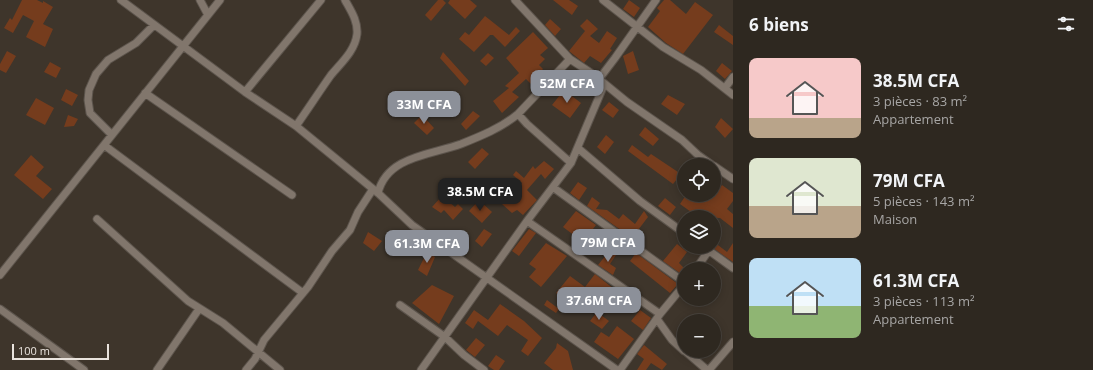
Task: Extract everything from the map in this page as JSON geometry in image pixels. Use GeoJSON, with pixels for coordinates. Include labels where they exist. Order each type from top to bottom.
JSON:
{"type":"FeatureCollection","features":[{"type":"Feature","properties":{"kind":"street"},"geometry":{"type":"LineString","coordinates":[[121,0],[245,92],[296,126],[375,191],[412,225],[617,370]]}},
{"type":"Feature","properties":{"kind":"street"},"geometry":{"type":"LineString","coordinates":[[200,0],[208,15]]}},
{"type":"Feature","properties":{"kind":"street"},"geometry":{"type":"LineString","coordinates":[[0,275],[220,0]]}},
{"type":"Feature","properties":{"kind":"street"},"geometry":{"type":"LineString","coordinates":[[245,92],[321,0]]}},
{"type":"Feature","properties":{"kind":"street"},"geometry":{"type":"LineString","coordinates":[[296,126],[332,74],[346,59],[354,45],[357,34],[356,21],[344,0]]}},
{"type":"Feature","properties":{"kind":"street"},"geometry":{"type":"LineString","coordinates":[[514,0],[570,59],[599,79],[604,85],[627,102],[682,140],[702,158]]}},
{"type":"Feature","properties":{"kind":"street"},"geometry":{"type":"LineString","coordinates":[[603,0],[637,28],[663,47],[701,70],[733,95]]}},
{"type":"Feature","properties":{"kind":"street"},"geometry":{"type":"LineString","coordinates":[[599,79],[656,0]]}},
{"type":"Feature","properties":{"kind":"street"},"geometry":{"type":"LineString","coordinates":[[112,135],[90,113],[88,100],[89,90],[96,74],[108,60],[136,43],[154,25]]}},
{"type":"Feature","properties":{"kind":"street"},"geometry":{"type":"LineString","coordinates":[[246,370],[264,340],[303,293],[332,251],[350,230],[358,212],[375,191],[384,176],[395,167],[415,157],[460,144],[488,133],[518,114],[570,59]]}},
{"type":"Feature","properties":{"kind":"street"},"geometry":{"type":"LineString","coordinates":[[725,88],[733,77]]}},
{"type":"Feature","properties":{"kind":"street"},"geometry":{"type":"LineString","coordinates":[[421,370],[527,221],[554,188],[571,163],[579,149],[604,85]]}},
{"type":"Feature","properties":{"kind":"street"},"geometry":{"type":"LineString","coordinates":[[145,93],[292,195]]}},
{"type":"Feature","properties":{"kind":"street"},"geometry":{"type":"LineString","coordinates":[[518,114],[526,124],[571,163]]}},
{"type":"Feature","properties":{"kind":"street"},"geometry":{"type":"LineString","coordinates":[[104,145],[303,293]]}},
{"type":"Feature","properties":{"kind":"street"},"geometry":{"type":"LineString","coordinates":[[579,149],[640,201],[677,227]]}},
{"type":"Feature","properties":{"kind":"street"},"geometry":{"type":"LineString","coordinates":[[721,171],[733,179]]}},
{"type":"Feature","properties":{"kind":"street"},"geometry":{"type":"LineString","coordinates":[[554,188],[677,277]]}},
{"type":"Feature","properties":{"kind":"street"},"geometry":{"type":"LineString","coordinates":[[97,219],[199,309],[223,323],[280,370]]}},
{"type":"Feature","properties":{"kind":"street"},"geometry":{"type":"LineString","coordinates":[[527,221],[658,317],[672,340],[677,345]]}},
{"type":"Feature","properties":{"kind":"street"},"geometry":{"type":"LineString","coordinates":[[713,254],[733,268]]}},
{"type":"Feature","properties":{"kind":"street"},"geometry":{"type":"LineString","coordinates":[[620,370],[658,317],[677,294]]}},
{"type":"Feature","properties":{"kind":"street"},"geometry":{"type":"LineString","coordinates":[[400,305],[445,337],[464,355],[484,370]]}},
{"type":"Feature","properties":{"kind":"street"},"geometry":{"type":"LineString","coordinates":[[0,309],[84,370]]}},
{"type":"Feature","properties":{"kind":"street"},"geometry":{"type":"LineString","coordinates":[[157,370],[199,309]]}},
{"type":"Feature","properties":{"kind":"street"},"geometry":{"type":"LineString","coordinates":[[693,358],[708,370],[733,342]]}},
{"type":"Feature","properties":{"kind":"building"},"geometry":{"type":"Polygon","coordinates":[[[22,0],[37,0],[43,3],[43,1],[53,7],[43,24],[53,29],[45,47],[26,37],[34,21],[23,15],[13,33],[4,28],[10,18],[12,20],[22,0]]]}},
{"type":"Feature","properties":{"kind":"building"},"geometry":{"type":"Polygon","coordinates":[[[438,0],[443,0],[446,3],[431,21],[425,15],[438,0]]]}},
{"type":"Feature","properties":{"kind":"building"},"geometry":{"type":"Polygon","coordinates":[[[450,0],[470,0],[477,6],[465,19],[448,3],[450,0]]]}},
{"type":"Feature","properties":{"kind":"building"},"geometry":{"type":"Polygon","coordinates":[[[553,0],[569,0],[578,6],[572,15],[553,0]]]}},
{"type":"Feature","properties":{"kind":"building"},"geometry":{"type":"Polygon","coordinates":[[[629,0],[640,8],[634,17],[623,9],[629,0]]]}},
{"type":"Feature","properties":{"kind":"building"},"geometry":{"type":"Polygon","coordinates":[[[664,0],[670,0],[686,14],[695,2],[713,15],[683,54],[666,43],[648,27],[660,11],[657,8],[664,0]]]}},
{"type":"Feature","properties":{"kind":"building"},"geometry":{"type":"Polygon","coordinates":[[[485,16],[509,35],[516,27],[520,31],[505,47],[493,35],[490,35],[474,52],[459,39],[465,32],[469,35],[485,16]]]}},
{"type":"Feature","properties":{"kind":"building"},"geometry":{"type":"Polygon","coordinates":[[[550,19],[561,29],[555,36],[545,25],[550,19]]]}},
{"type":"Feature","properties":{"kind":"building"},"geometry":{"type":"Polygon","coordinates":[[[587,19],[598,29],[590,36],[599,43],[607,31],[617,38],[610,49],[612,50],[601,63],[590,56],[584,63],[569,51],[585,31],[580,26],[587,19]]]}},
{"type":"Feature","properties":{"kind":"building"},"geometry":{"type":"Polygon","coordinates":[[[719,25],[733,36],[733,45],[714,32],[719,25]]]}},
{"type":"Feature","properties":{"kind":"building"},"geometry":{"type":"Polygon","coordinates":[[[533,32],[548,48],[540,55],[545,59],[539,65],[543,69],[536,77],[538,79],[532,85],[526,79],[512,92],[519,97],[502,113],[493,101],[509,88],[505,86],[519,73],[506,58],[533,32]]]}},
{"type":"Feature","properties":{"kind":"building"},"geometry":{"type":"Polygon","coordinates":[[[7,51],[16,56],[6,73],[0,70],[0,64],[7,51]]]}},
{"type":"Feature","properties":{"kind":"building"},"geometry":{"type":"Polygon","coordinates":[[[633,51],[639,70],[628,74],[623,56],[633,51]]]}},
{"type":"Feature","properties":{"kind":"building"},"geometry":{"type":"Polygon","coordinates":[[[443,52],[469,81],[465,86],[440,58],[443,52]]]}},
{"type":"Feature","properties":{"kind":"building"},"geometry":{"type":"Polygon","coordinates":[[[488,53],[494,58],[486,66],[480,61],[488,53]]]}},
{"type":"Feature","properties":{"kind":"building"},"geometry":{"type":"Polygon","coordinates":[[[50,62],[61,68],[56,78],[44,72],[50,62]]]}},
{"type":"Feature","properties":{"kind":"building"},"geometry":{"type":"Polygon","coordinates":[[[722,63],[732,71],[725,79],[716,71],[722,63]]]}},
{"type":"Feature","properties":{"kind":"building"},"geometry":{"type":"Polygon","coordinates":[[[66,89],[78,95],[72,106],[61,100],[66,89]]]}},
{"type":"Feature","properties":{"kind":"building"},"geometry":{"type":"Polygon","coordinates":[[[564,90],[581,103],[570,118],[552,105],[564,90]]]}},
{"type":"Feature","properties":{"kind":"building"},"geometry":{"type":"Polygon","coordinates":[[[668,95],[685,104],[677,115],[661,104],[668,95]]]}},
{"type":"Feature","properties":{"kind":"building"},"geometry":{"type":"Polygon","coordinates":[[[36,98],[54,108],[45,125],[26,115],[36,98]]]}},
{"type":"Feature","properties":{"kind":"building"},"geometry":{"type":"Polygon","coordinates":[[[609,102],[619,110],[613,118],[602,110],[609,102]]]}},
{"type":"Feature","properties":{"kind":"building"},"geometry":{"type":"Polygon","coordinates":[[[473,111],[480,116],[466,130],[461,124],[473,111]]]}},
{"type":"Feature","properties":{"kind":"building"},"geometry":{"type":"Polygon","coordinates":[[[68,115],[78,119],[74,126],[64,127],[68,115]]]}},
{"type":"Feature","properties":{"kind":"building"},"geometry":{"type":"Polygon","coordinates":[[[422,115],[434,128],[427,135],[414,123],[422,115]]]}},
{"type":"Feature","properties":{"kind":"building"},"geometry":{"type":"Polygon","coordinates":[[[721,118],[733,129],[725,138],[715,127],[721,118]]]}},
{"type":"Feature","properties":{"kind":"building"},"geometry":{"type":"Polygon","coordinates":[[[645,127],[659,139],[653,146],[639,135],[645,127]]]}},
{"type":"Feature","properties":{"kind":"building"},"geometry":{"type":"Polygon","coordinates":[[[606,135],[614,142],[605,154],[597,147],[606,135]]]}},
{"type":"Feature","properties":{"kind":"building"},"geometry":{"type":"Polygon","coordinates":[[[632,145],[648,157],[651,154],[677,171],[677,179],[673,184],[628,151],[632,145]]]}},
{"type":"Feature","properties":{"kind":"building"},"geometry":{"type":"Polygon","coordinates":[[[482,148],[489,154],[475,169],[468,162],[482,148]]]}},
{"type":"Feature","properties":{"kind":"building"},"geometry":{"type":"Polygon","coordinates":[[[31,155],[44,167],[36,176],[52,189],[43,199],[14,175],[31,155]]]}},
{"type":"Feature","properties":{"kind":"building"},"geometry":{"type":"Polygon","coordinates":[[[544,161],[554,169],[545,179],[541,174],[527,190],[537,200],[523,215],[517,210],[512,213],[502,204],[522,183],[513,175],[516,171],[524,178],[533,166],[535,169],[544,161]]]}},
{"type":"Feature","properties":{"kind":"building"},"geometry":{"type":"Polygon","coordinates":[[[578,182],[587,188],[579,200],[570,193],[578,182]]]}},
{"type":"Feature","properties":{"kind":"building"},"geometry":{"type":"Polygon","coordinates":[[[722,185],[733,193],[733,201],[727,209],[733,214],[733,228],[721,219],[721,210],[688,210],[680,204],[681,202],[721,202],[722,185]]]}},
{"type":"Feature","properties":{"kind":"building"},"geometry":{"type":"Polygon","coordinates":[[[442,196],[455,207],[458,204],[463,209],[453,220],[444,210],[441,213],[432,207],[442,196]]]}},
{"type":"Feature","properties":{"kind":"building"},"geometry":{"type":"Polygon","coordinates":[[[592,197],[600,203],[596,209],[607,210],[619,219],[623,214],[635,224],[644,211],[648,217],[632,238],[587,206],[592,197]]]}},
{"type":"Feature","properties":{"kind":"building"},"geometry":{"type":"Polygon","coordinates":[[[665,198],[676,207],[670,215],[658,206],[665,198]]]}},
{"type":"Feature","properties":{"kind":"building"},"geometry":{"type":"Polygon","coordinates":[[[479,200],[492,212],[482,223],[469,211],[479,200]]]}},
{"type":"Feature","properties":{"kind":"building"},"geometry":{"type":"Polygon","coordinates":[[[576,211],[596,225],[583,242],[563,227],[576,211]]]}},
{"type":"Feature","properties":{"kind":"building"},"geometry":{"type":"Polygon","coordinates":[[[484,229],[492,234],[482,247],[475,241],[484,229]]]}},
{"type":"Feature","properties":{"kind":"building"},"geometry":{"type":"Polygon","coordinates":[[[529,229],[536,233],[519,256],[512,251],[529,229]]]}},
{"type":"Feature","properties":{"kind":"building"},"geometry":{"type":"Polygon","coordinates":[[[368,232],[382,241],[374,251],[363,243],[368,232]]]}},
{"type":"Feature","properties":{"kind":"building"},"geometry":{"type":"Polygon","coordinates":[[[546,243],[567,256],[541,287],[529,277],[536,269],[529,264],[546,243]]]}},
{"type":"Feature","properties":{"kind":"building"},"geometry":{"type":"Polygon","coordinates":[[[733,243],[733,262],[721,254],[721,247],[727,252],[733,243]]]}},
{"type":"Feature","properties":{"kind":"building"},"geometry":{"type":"Polygon","coordinates":[[[677,244],[677,254],[686,254],[680,262],[677,262],[677,271],[663,261],[677,244]]]}},
{"type":"Feature","properties":{"kind":"building"},"geometry":{"type":"Polygon","coordinates":[[[610,250],[616,255],[610,264],[616,268],[613,275],[598,265],[610,250]]]}},
{"type":"Feature","properties":{"kind":"building"},"geometry":{"type":"Polygon","coordinates":[[[427,252],[435,257],[427,276],[418,270],[427,252]]]}},
{"type":"Feature","properties":{"kind":"building"},"geometry":{"type":"Polygon","coordinates":[[[636,253],[677,283],[677,285],[670,293],[630,261],[636,253]]]}},
{"type":"Feature","properties":{"kind":"building"},"geometry":{"type":"Polygon","coordinates":[[[595,274],[624,297],[617,308],[605,301],[597,312],[574,295],[568,302],[556,293],[570,276],[585,287],[595,274]]]}},
{"type":"Feature","properties":{"kind":"building"},"geometry":{"type":"Polygon","coordinates":[[[432,285],[454,296],[439,324],[412,303],[432,285]]]}},
{"type":"Feature","properties":{"kind":"building"},"geometry":{"type":"Polygon","coordinates":[[[547,300],[559,309],[556,313],[544,305],[547,300]]]}},
{"type":"Feature","properties":{"kind":"building"},"geometry":{"type":"Polygon","coordinates":[[[500,304],[524,321],[542,338],[528,356],[521,351],[528,340],[507,325],[498,336],[478,321],[473,329],[465,323],[474,310],[488,320],[500,304]]]}},
{"type":"Feature","properties":{"kind":"building"},"geometry":{"type":"Polygon","coordinates":[[[640,310],[651,318],[643,330],[631,321],[640,310]]]}},
{"type":"Feature","properties":{"kind":"building"},"geometry":{"type":"Polygon","coordinates":[[[597,312],[609,321],[602,329],[590,321],[597,312]]]}},
{"type":"Feature","properties":{"kind":"building"},"geometry":{"type":"Polygon","coordinates":[[[617,326],[634,339],[618,359],[594,342],[601,332],[609,337],[617,326]]]}},
{"type":"Feature","properties":{"kind":"building"},"geometry":{"type":"Polygon","coordinates":[[[476,338],[485,345],[475,357],[466,350],[476,338]]]}},
{"type":"Feature","properties":{"kind":"building"},"geometry":{"type":"Polygon","coordinates":[[[557,343],[568,351],[573,370],[553,370],[544,363],[556,348],[557,343]]]}},
{"type":"Feature","properties":{"kind":"building"},"geometry":{"type":"Polygon","coordinates":[[[644,345],[667,364],[662,370],[651,363],[646,370],[637,370],[644,359],[637,354],[644,345]]]}},
{"type":"Feature","properties":{"kind":"building"},"geometry":{"type":"Polygon","coordinates":[[[496,355],[505,361],[499,370],[494,370],[488,366],[496,355]]]}}]}
